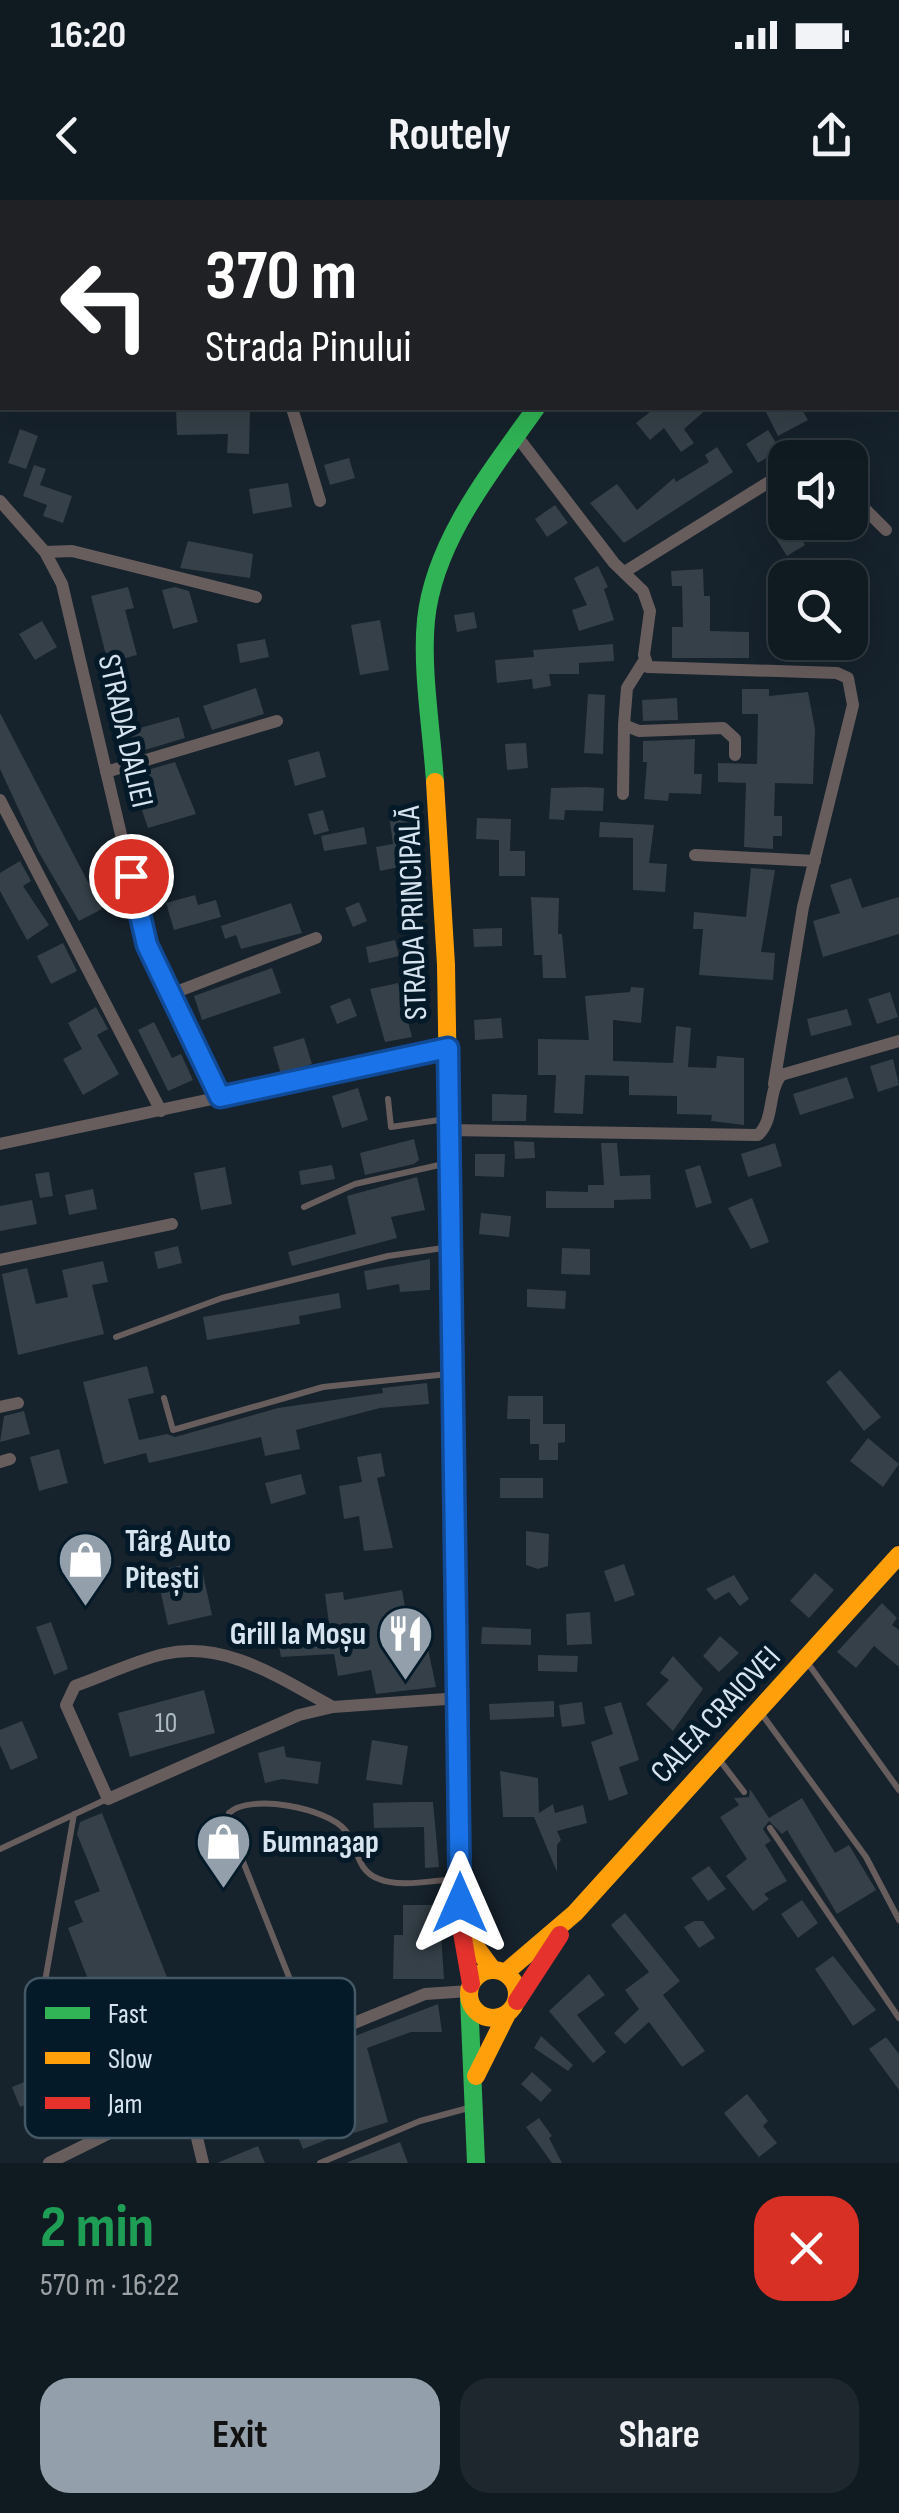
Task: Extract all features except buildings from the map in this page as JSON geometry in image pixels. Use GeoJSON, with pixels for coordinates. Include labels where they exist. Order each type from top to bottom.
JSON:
{"type":"FeatureCollection","features":[{"type":"Feature","properties":{"kind":"main road","name":"STRADA PRINCIPALĂ"},"geometry":{"type":"LineString","coordinates":[[469,1991],[461,1927],[460,1698],[449,1374],[448,1048],[440,794],[426,621],[432,585],[452,534],[535,410]]}},
{"type":"Feature","properties":{"kind":"main road","name":"CALEA CRAIOVEI"},"geometry":{"type":"LineString","coordinates":[[476,2078],[512,2008],[575,1913],[899,1555]]}},
{"type":"Feature","properties":{"kind":"main road","name":"CALEA CRAIOVEI"},"geometry":{"type":"LineString","coordinates":[[500,1972],[575,1913]]}},
{"type":"Feature","properties":{"kind":"main road"},"geometry":{"type":"LineString","coordinates":[[461,1927],[516,1985],[512,2008],[483,2016],[469,1991],[484,1972],[500,1972]]}},
{"type":"Feature","properties":{"kind":"main road","name":"CALEA CRAIOVEI"},"geometry":{"type":"LineString","coordinates":[[469,1991],[476,2078],[476,2163]]}},
{"type":"Feature","properties":{"kind":"street"},"geometry":{"type":"LineString","coordinates":[[293,410],[320,502]]}},
{"type":"Feature","properties":{"kind":"street"},"geometry":{"type":"LineString","coordinates":[[516,435],[614,563],[643,591],[650,611],[644,661],[627,688],[623,794]]}},
{"type":"Feature","properties":{"kind":"street"},"geometry":{"type":"LineString","coordinates":[[626,571],[768,483]]}},
{"type":"Feature","properties":{"kind":"street","name":"STRADA DALIEI"},"geometry":{"type":"LineString","coordinates":[[0,501],[45,552],[62,584],[147,945],[220,1097]]}},
{"type":"Feature","properties":{"kind":"street"},"geometry":{"type":"LineString","coordinates":[[868,512],[886,530]]}},
{"type":"Feature","properties":{"kind":"street"},"geometry":{"type":"LineString","coordinates":[[45,552],[72,552],[256,597]]}},
{"type":"Feature","properties":{"kind":"street"},"geometry":{"type":"LineString","coordinates":[[448,1125],[758,1136],[768,1126],[779,1037],[815,861],[853,705],[848,678],[809,671],[656,670],[644,661]]}},
{"type":"Feature","properties":{"kind":"street"},"geometry":{"type":"LineString","coordinates":[[106,772],[277,720]]}},
{"type":"Feature","properties":{"kind":"street"},"geometry":{"type":"LineString","coordinates":[[624,724],[639,730],[723,728],[735,739],[735,754]]}},
{"type":"Feature","properties":{"kind":"street"},"geometry":{"type":"LineString","coordinates":[[0,800],[161,1111]]}},
{"type":"Feature","properties":{"kind":"street"},"geometry":{"type":"LineString","coordinates":[[695,855],[815,861]]}},
{"type":"Feature","properties":{"kind":"street"},"geometry":{"type":"LineString","coordinates":[[171,994],[316,938]]}},
{"type":"Feature","properties":{"kind":"street"},"geometry":{"type":"LineString","coordinates":[[774,1084],[781,1075],[899,1041]]}},
{"type":"Feature","properties":{"kind":"street"},"geometry":{"type":"LineString","coordinates":[[0,1144],[448,1048]]}},
{"type":"Feature","properties":{"kind":"street"},"geometry":{"type":"LineString","coordinates":[[0,1260],[172,1224]]}},
{"type":"Feature","properties":{"kind":"street"},"geometry":{"type":"LineString","coordinates":[[0,1407],[18,1403]]}},
{"type":"Feature","properties":{"kind":"street"},"geometry":{"type":"LineString","coordinates":[[333,1707],[256,1666],[227,1656],[188,1651],[163,1654],[75,1686],[66,1705],[108,1799],[299,1715],[333,1707],[460,1698]]}},
{"type":"Feature","properties":{"kind":"street"},"geometry":{"type":"LineString","coordinates":[[355,2024],[425,1994],[469,1991]]}},
{"type":"Feature","properties":{"kind":"street"},"geometry":{"type":"LineString","coordinates":[[49,2163],[100,2138]]}},
{"type":"Feature","properties":{"kind":"street"},"geometry":{"type":"LineString","coordinates":[[198,2138],[204,2163]]}},
{"type":"Feature","properties":{"kind":"lane"},"geometry":{"type":"LineString","coordinates":[[388,1099],[390,1127],[448,1125]]}},
{"type":"Feature","properties":{"kind":"lane"},"geometry":{"type":"LineString","coordinates":[[304,1207],[355,1184],[449,1163]]}},
{"type":"Feature","properties":{"kind":"lane"},"geometry":{"type":"LineString","coordinates":[[116,1337],[222,1298],[414,1250],[451,1246]]}},
{"type":"Feature","properties":{"kind":"lane"},"geometry":{"type":"LineString","coordinates":[[164,1398],[173,1430],[323,1387],[449,1374]]}},
{"type":"Feature","properties":{"kind":"lane"},"geometry":{"type":"LineString","coordinates":[[806,1661],[899,1790]]}},
{"type":"Feature","properties":{"kind":"lane"},"geometry":{"type":"LineString","coordinates":[[760,1712],[866,1857],[899,1920]]}},
{"type":"Feature","properties":{"kind":"lane"},"geometry":{"type":"LineString","coordinates":[[717,1757],[744,1792]]}},
{"type":"Feature","properties":{"kind":"lane"},"geometry":{"type":"LineString","coordinates":[[0,1849],[108,1799]]}},
{"type":"Feature","properties":{"kind":"lane"},"geometry":{"type":"LineString","coordinates":[[289,1978],[228,1824],[229,1813],[236,1806],[252,1802],[294,1807],[333,1820],[350,1836],[364,1870],[376,1878],[460,1880]]}},
{"type":"Feature","properties":{"kind":"lane"},"geometry":{"type":"LineString","coordinates":[[46,1978],[74,1814]]}},
{"type":"Feature","properties":{"kind":"lane"},"geometry":{"type":"LineString","coordinates":[[770,1828],[899,2018]]}},
{"type":"Feature","properties":{"kind":"lane"},"geometry":{"type":"LineString","coordinates":[[320,2163],[420,2121],[474,2108]]}},
{"type":"Feature","properties":{"kind":"traffic: fast"},"geometry":{"type":"LineString","coordinates":[[435,782],[425,659],[431,591],[440,562],[468,508],[535,410]]}},
{"type":"Feature","properties":{"kind":"traffic: fast"},"geometry":{"type":"LineString","coordinates":[[469,1997],[476,2163]]}},
{"type":"Feature","properties":{"kind":"traffic: slow"},"geometry":{"type":"LineString","coordinates":[[435,782],[446,965],[452,1340]]}},
{"type":"Feature","properties":{"kind":"traffic: slow"},"geometry":{"type":"LineString","coordinates":[[505,1973],[575,1913],[899,1555]]}},
{"type":"Feature","properties":{"kind":"traffic: slow"},"geometry":{"type":"LineString","coordinates":[[464,1931],[493,1970]]}},
{"type":"Feature","properties":{"kind":"traffic: slow"},"geometry":{"type":"LineString","coordinates":[[493,1970],[510,1977],[517,1994],[510,2011],[493,2018],[476,2011],[469,1994],[476,1977],[493,1970]]}},
{"type":"Feature","properties":{"kind":"traffic: slow"},"geometry":{"type":"LineString","coordinates":[[476,2076],[507,2014]]}},
{"type":"Feature","properties":{"kind":"traffic: jam"},"geometry":{"type":"LineString","coordinates":[[452,1340],[461,1927],[471,1984]]}},
{"type":"Feature","properties":{"kind":"traffic: jam"},"geometry":{"type":"LineString","coordinates":[[517,2001],[560,1935]]}},
{"type":"Feature","properties":{"kind":"place","name":"Târg Auto Pitești"},"geometry":{"type":"Point","coordinates":[86,1608]}},
{"type":"Feature","properties":{"kind":"place","name":"Grill la Moșu"},"geometry":{"type":"Point","coordinates":[405,1683]}},
{"type":"Feature","properties":{"kind":"place","name":"Битпазар"},"geometry":{"type":"Point","coordinates":[223,1891]}},
{"type":"Feature","properties":{"kind":"route"},"geometry":{"type":"LineString","coordinates":[[131,876],[147,945],[220,1097],[448,1048],[449,1374],[460,1698],[460,1903]]}}]}
